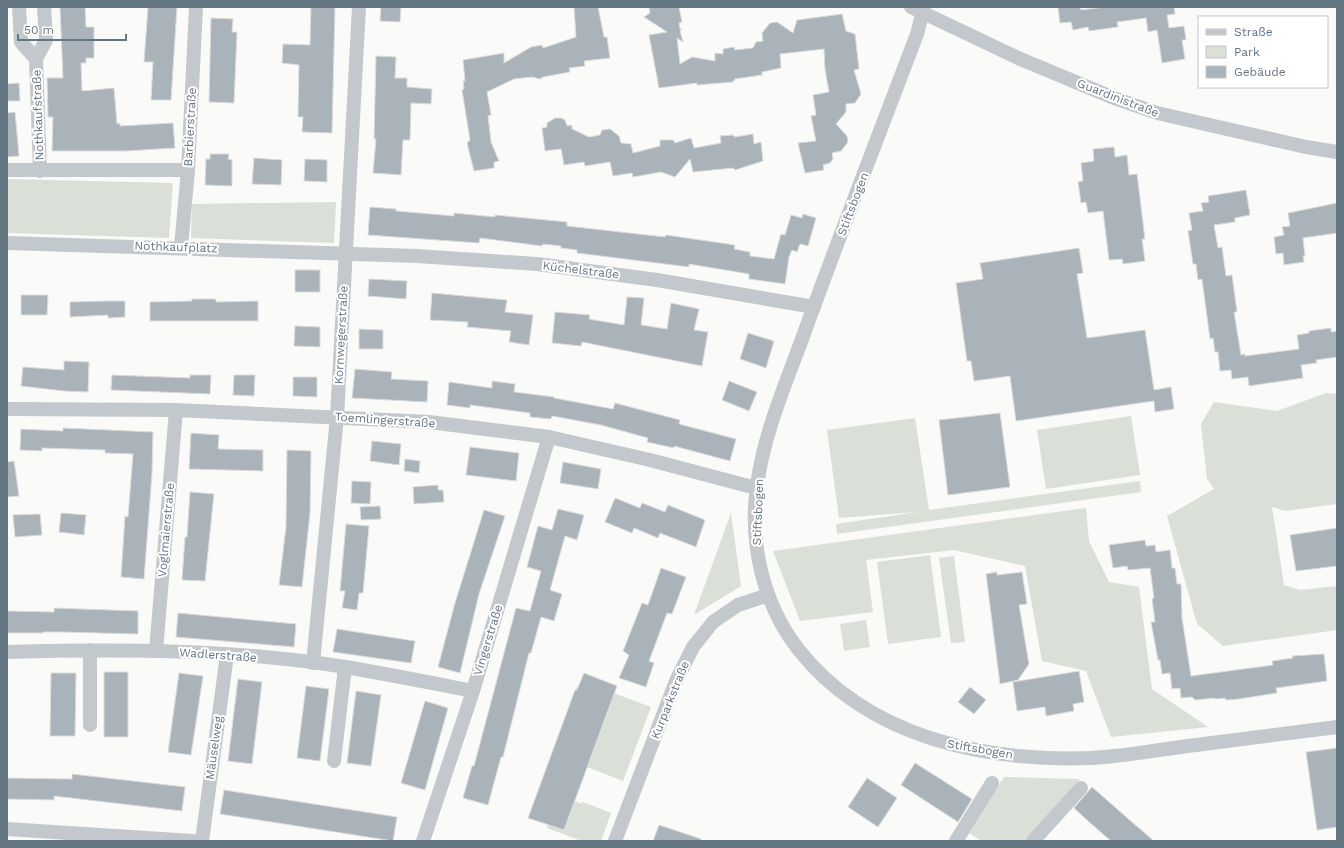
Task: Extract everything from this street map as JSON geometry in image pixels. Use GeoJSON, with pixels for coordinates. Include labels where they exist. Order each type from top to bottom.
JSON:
{"type":"FeatureCollection","features":[{"type":"Feature","properties":{"kind":"street","name":"Nothkaufstraße"},"geometry":{"type":"LineString","coordinates":[[19,7],[21,42],[36,59]]}},
{"type":"Feature","properties":{"kind":"street","name":"Nothkaufstraße"},"geometry":{"type":"LineString","coordinates":[[40,171],[36,59],[46,40],[44,7]]}},
{"type":"Feature","properties":{"kind":"street","name":"Barbierstraße"},"geometry":{"type":"LineString","coordinates":[[182,247],[188,170],[196,7]]}},
{"type":"Feature","properties":{"kind":"street","name":"Kornwegerstraße"},"geometry":{"type":"LineString","coordinates":[[313,663],[337,417],[359,7]]}},
{"type":"Feature","properties":{"kind":"street","name":"Guardinistraße"},"geometry":{"type":"LineString","coordinates":[[919,9],[1018,58],[1114,98],[1157,113],[1299,146],[1337,152]]}},
{"type":"Feature","properties":{"kind":"street","name":"Stiftsbogen"},"geometry":{"type":"LineString","coordinates":[[919,9],[917,34],[764,444],[756,488],[755,526],[757,554],[768,595],[786,634],[807,660],[835,687],[863,708],[885,720],[917,734],[960,748],[1005,755],[1050,758],[1096,758],[1337,727]]}},
{"type":"Feature","properties":{"kind":"street"},"geometry":{"type":"LineString","coordinates":[[7,170],[188,170]]}},
{"type":"Feature","properties":{"kind":"street","name":"Nothkaufplatz"},"geometry":{"type":"LineString","coordinates":[[7,243],[182,247],[346,254]]}},
{"type":"Feature","properties":{"kind":"street","name":"Küchelstraße"},"geometry":{"type":"LineString","coordinates":[[346,254],[417,256],[537,264],[657,280],[814,307]]}},
{"type":"Feature","properties":{"kind":"street","name":"Toemlingerstraße"},"geometry":{"type":"LineString","coordinates":[[7,409],[176,410],[429,422],[549,437],[650,460],[756,488]]}},
{"type":"Feature","properties":{"kind":"street","name":"Voglmaierstraße"},"geometry":{"type":"LineString","coordinates":[[156,651],[176,410]]}},
{"type":"Feature","properties":{"kind":"street","name":"Vingerstraße"},"geometry":{"type":"LineString","coordinates":[[423,841],[473,691],[549,437]]}},
{"type":"Feature","properties":{"kind":"street","name":"Kurparkstraße"},"geometry":{"type":"LineString","coordinates":[[615,841],[676,681],[692,647],[713,622],[738,605],[768,595]]}},
{"type":"Feature","properties":{"kind":"street"},"geometry":{"type":"LineString","coordinates":[[90,650],[90,725]]}},
{"type":"Feature","properties":{"kind":"street","name":"Wadlerstraße"},"geometry":{"type":"LineString","coordinates":[[7,652],[90,650],[156,651],[227,655],[345,667],[473,691]]}},
{"type":"Feature","properties":{"kind":"street","name":"Mäuselweg"},"geometry":{"type":"LineString","coordinates":[[202,841],[227,655]]}},
{"type":"Feature","properties":{"kind":"street"},"geometry":{"type":"LineString","coordinates":[[334,761],[345,667]]}},
{"type":"Feature","properties":{"kind":"street"},"geometry":{"type":"LineString","coordinates":[[956,841],[992,783]]}},
{"type":"Feature","properties":{"kind":"street"},"geometry":{"type":"LineString","coordinates":[[1033,841],[1081,788]]}},
{"type":"Feature","properties":{"kind":"street"},"geometry":{"type":"LineString","coordinates":[[7,829],[194,841]]}},
{"type":"Feature","properties":{"kind":"green space"},"geometry":{"type":"Polygon","coordinates":[[[7,179],[173,183],[169,238],[7,233],[7,179]]]}},
{"type":"Feature","properties":{"kind":"green space"},"geometry":{"type":"Polygon","coordinates":[[[336,202],[334,243],[191,238],[192,204],[336,202]]]}},
{"type":"Feature","properties":{"kind":"green space"},"geometry":{"type":"Polygon","coordinates":[[[1326,393],[1337,394],[1337,504],[1285,511],[1272,507],[1284,585],[1300,590],[1337,586],[1337,630],[1223,646],[1197,624],[1167,516],[1214,489],[1207,479],[1201,424],[1214,402],[1277,411],[1326,393]]]}},
{"type":"Feature","properties":{"kind":"green space"},"geometry":{"type":"Polygon","coordinates":[[[1131,416],[1140,475],[1046,489],[1037,430],[1131,416]]]}},
{"type":"Feature","properties":{"kind":"green space"},"geometry":{"type":"Polygon","coordinates":[[[915,418],[929,510],[1140,481],[1141,492],[837,534],[836,524],[918,512],[839,518],[827,430],[915,418]]]}},
{"type":"Feature","properties":{"kind":"green space"},"geometry":{"type":"Polygon","coordinates":[[[1086,508],[1089,541],[1109,582],[1139,587],[1152,689],[1208,727],[1111,737],[1086,671],[1042,661],[1025,566],[954,550],[866,560],[873,612],[800,621],[773,551],[1086,508]]]}},
{"type":"Feature","properties":{"kind":"green space"},"geometry":{"type":"Polygon","coordinates":[[[731,513],[741,586],[694,615],[731,513]]]}},
{"type":"Feature","properties":{"kind":"green space"},"geometry":{"type":"Polygon","coordinates":[[[930,555],[941,637],[888,644],[877,562],[930,555]]]}},
{"type":"Feature","properties":{"kind":"green space"},"geometry":{"type":"Polygon","coordinates":[[[954,556],[965,642],[951,643],[939,558],[954,556]]]}},
{"type":"Feature","properties":{"kind":"green space"},"geometry":{"type":"Polygon","coordinates":[[[866,620],[870,647],[844,651],[840,624],[866,620]]]}},
{"type":"Feature","properties":{"kind":"green space"},"geometry":{"type":"Polygon","coordinates":[[[581,681],[651,707],[623,781],[587,767],[611,704],[575,690],[581,681]]]}},
{"type":"Feature","properties":{"kind":"green space"},"geometry":{"type":"Polygon","coordinates":[[[1004,777],[1080,779],[1027,841],[981,841],[968,832],[1004,777]]]}},
{"type":"Feature","properties":{"kind":"green space"},"geometry":{"type":"Polygon","coordinates":[[[575,801],[582,804],[583,802],[611,813],[601,841],[582,841],[547,828],[548,824],[564,830],[575,801]]]}},
{"type":"Feature","properties":{"kind":"building"},"geometry":{"type":"Polygon","coordinates":[[[60,7],[85,7],[86,27],[94,27],[94,58],[86,58],[86,63],[81,63],[82,91],[114,88],[117,124],[120,123],[120,126],[173,123],[175,148],[126,151],[52,151],[53,117],[48,117],[47,78],[63,78],[60,7]]]}},
{"type":"Feature","properties":{"kind":"building"},"geometry":{"type":"Polygon","coordinates":[[[148,7],[177,7],[171,100],[151,100],[153,62],[144,62],[148,7]]]}},
{"type":"Feature","properties":{"kind":"building"},"geometry":{"type":"Polygon","coordinates":[[[311,7],[335,7],[332,133],[302,132],[303,117],[298,117],[299,65],[282,63],[283,44],[310,45],[311,7]]]}},
{"type":"Feature","properties":{"kind":"building"},"geometry":{"type":"Polygon","coordinates":[[[381,7],[401,7],[400,22],[380,21],[381,7]]]}},
{"type":"Feature","properties":{"kind":"building"},"geometry":{"type":"Polygon","coordinates":[[[574,7],[598,7],[604,37],[607,37],[610,58],[584,61],[585,66],[569,68],[570,72],[543,77],[540,79],[532,77],[514,79],[487,92],[491,115],[488,116],[491,142],[499,161],[494,162],[494,168],[474,171],[467,143],[470,140],[462,90],[464,89],[463,81],[465,81],[463,60],[504,53],[504,63],[531,47],[542,45],[543,48],[576,37],[574,7]]]}},
{"type":"Feature","properties":{"kind":"building"},"geometry":{"type":"Polygon","coordinates":[[[649,7],[679,7],[682,22],[679,23],[680,29],[682,29],[680,31],[683,42],[677,38],[680,64],[692,57],[715,61],[715,53],[723,54],[723,49],[734,47],[735,50],[753,48],[756,42],[763,41],[762,33],[770,23],[777,22],[793,33],[797,20],[842,14],[846,31],[855,34],[859,69],[854,70],[861,94],[855,103],[846,104],[846,112],[836,124],[847,136],[848,142],[841,151],[832,153],[833,159],[830,163],[823,165],[824,170],[805,173],[798,143],[816,141],[811,116],[816,115],[813,95],[829,92],[825,69],[824,49],[780,54],[781,68],[762,72],[762,75],[735,79],[733,82],[697,85],[697,83],[659,88],[649,35],[667,32],[644,17],[650,13],[649,7]]]}},
{"type":"Feature","properties":{"kind":"building"},"geometry":{"type":"Polygon","coordinates":[[[1058,7],[1080,7],[1081,10],[1106,7],[1174,7],[1175,14],[1167,15],[1169,28],[1184,26],[1186,40],[1182,40],[1185,59],[1162,63],[1157,30],[1148,32],[1146,18],[1117,22],[1118,27],[1089,31],[1088,27],[1073,30],[1071,22],[1060,23],[1058,7]]]}},
{"type":"Feature","properties":{"kind":"building"},"geometry":{"type":"Polygon","coordinates":[[[211,18],[233,19],[232,32],[237,32],[234,103],[209,102],[211,18]]]}},
{"type":"Feature","properties":{"kind":"building"},"geometry":{"type":"Polygon","coordinates":[[[376,56],[396,57],[395,78],[407,78],[407,87],[432,89],[431,104],[411,103],[410,140],[403,140],[401,175],[373,173],[376,139],[374,139],[376,56]]]}},
{"type":"Feature","properties":{"kind":"building"},"geometry":{"type":"Polygon","coordinates":[[[19,83],[20,101],[7,101],[7,84],[19,83]]]}},
{"type":"Feature","properties":{"kind":"building"},"geometry":{"type":"Polygon","coordinates":[[[15,112],[19,156],[7,157],[7,113],[15,112]]]}},
{"type":"Feature","properties":{"kind":"building"},"geometry":{"type":"Polygon","coordinates":[[[555,118],[565,120],[567,126],[572,125],[572,129],[589,137],[600,135],[602,130],[610,129],[619,136],[621,143],[631,144],[633,153],[660,146],[660,140],[673,140],[675,143],[691,138],[694,148],[721,143],[720,136],[733,135],[735,137],[753,134],[754,144],[761,142],[763,161],[735,170],[733,168],[693,172],[690,159],[675,177],[661,172],[633,177],[632,173],[613,176],[610,162],[585,166],[584,162],[564,165],[561,149],[545,151],[542,128],[547,127],[547,123],[555,118]]]}},
{"type":"Feature","properties":{"kind":"building"},"geometry":{"type":"Polygon","coordinates":[[[1114,147],[1115,157],[1127,155],[1129,175],[1137,174],[1145,239],[1142,239],[1145,261],[1123,264],[1122,259],[1109,260],[1103,211],[1088,213],[1086,202],[1081,203],[1078,182],[1083,181],[1081,163],[1094,161],[1093,149],[1114,147]]]}},
{"type":"Feature","properties":{"kind":"building"},"geometry":{"type":"Polygon","coordinates":[[[210,154],[229,154],[228,159],[232,160],[232,186],[205,185],[206,159],[210,159],[210,154]]]}},
{"type":"Feature","properties":{"kind":"building"},"geometry":{"type":"Polygon","coordinates":[[[254,158],[282,160],[281,185],[252,184],[254,158]]]}},
{"type":"Feature","properties":{"kind":"building"},"geometry":{"type":"Polygon","coordinates":[[[305,159],[327,160],[327,182],[304,181],[305,159]]]}},
{"type":"Feature","properties":{"kind":"building"},"geometry":{"type":"Polygon","coordinates":[[[1246,190],[1250,215],[1235,218],[1235,222],[1214,225],[1218,248],[1222,247],[1226,276],[1232,275],[1237,312],[1234,312],[1241,355],[1245,354],[1245,356],[1299,349],[1297,335],[1309,333],[1309,331],[1331,328],[1331,332],[1337,331],[1337,357],[1316,360],[1317,363],[1301,365],[1303,378],[1249,386],[1248,377],[1232,379],[1231,370],[1220,371],[1218,352],[1215,352],[1213,338],[1210,339],[1202,279],[1198,280],[1196,264],[1193,264],[1188,231],[1192,230],[1189,213],[1203,211],[1201,203],[1209,202],[1208,196],[1246,190]]]}},
{"type":"Feature","properties":{"kind":"building"},"geometry":{"type":"Polygon","coordinates":[[[1337,203],[1337,233],[1303,238],[1305,256],[1303,256],[1304,262],[1284,265],[1283,253],[1276,254],[1274,237],[1284,235],[1282,227],[1290,226],[1288,213],[1337,203]]]}},
{"type":"Feature","properties":{"kind":"building"},"geometry":{"type":"Polygon","coordinates":[[[370,207],[396,209],[396,211],[454,216],[454,213],[495,217],[495,215],[567,222],[567,226],[665,237],[666,235],[735,245],[734,249],[750,252],[750,256],[774,259],[781,234],[785,235],[791,215],[802,218],[803,214],[816,218],[808,246],[800,244],[797,252],[792,250],[789,257],[785,284],[749,279],[749,274],[689,264],[689,267],[577,253],[577,250],[561,248],[561,246],[543,244],[542,246],[480,238],[479,243],[368,235],[370,207]]]}},
{"type":"Feature","properties":{"kind":"building"},"geometry":{"type":"Polygon","coordinates":[[[1079,248],[1083,273],[1077,274],[1087,338],[1145,330],[1154,390],[1171,387],[1174,409],[1155,412],[1154,401],[1016,421],[1010,376],[974,381],[971,361],[967,361],[956,283],[983,279],[980,263],[1079,248]]]}},
{"type":"Feature","properties":{"kind":"building"},"geometry":{"type":"Polygon","coordinates":[[[295,270],[320,270],[320,292],[295,292],[295,270]]]}},
{"type":"Feature","properties":{"kind":"building"},"geometry":{"type":"Polygon","coordinates":[[[369,279],[407,281],[406,299],[368,296],[369,279]]]}},
{"type":"Feature","properties":{"kind":"building"},"geometry":{"type":"Polygon","coordinates":[[[432,293],[507,300],[505,312],[533,315],[529,345],[509,342],[511,331],[467,327],[468,322],[430,320],[432,293]]]}},
{"type":"Feature","properties":{"kind":"building"},"geometry":{"type":"Polygon","coordinates":[[[21,295],[48,295],[47,315],[21,315],[21,295]]]}},
{"type":"Feature","properties":{"kind":"building"},"geometry":{"type":"Polygon","coordinates":[[[627,297],[644,298],[641,325],[667,329],[671,303],[699,309],[694,330],[708,332],[702,366],[582,342],[581,346],[552,343],[555,312],[590,315],[589,319],[624,325],[627,297]]]}},
{"type":"Feature","properties":{"kind":"building"},"geometry":{"type":"Polygon","coordinates":[[[192,299],[216,299],[216,302],[258,301],[258,321],[150,321],[150,302],[192,301],[192,299]]]}},
{"type":"Feature","properties":{"kind":"building"},"geometry":{"type":"Polygon","coordinates":[[[125,301],[125,317],[108,318],[108,315],[70,317],[70,302],[125,301]]]}},
{"type":"Feature","properties":{"kind":"building"},"geometry":{"type":"Polygon","coordinates":[[[295,326],[320,327],[320,347],[294,346],[295,326]]]}},
{"type":"Feature","properties":{"kind":"building"},"geometry":{"type":"Polygon","coordinates":[[[359,329],[383,330],[383,349],[359,349],[359,329]]]}},
{"type":"Feature","properties":{"kind":"building"},"geometry":{"type":"Polygon","coordinates":[[[748,333],[774,341],[766,368],[740,359],[748,333]]]}},
{"type":"Feature","properties":{"kind":"building"},"geometry":{"type":"Polygon","coordinates":[[[64,361],[89,362],[88,392],[21,386],[23,367],[64,370],[64,361]]]}},
{"type":"Feature","properties":{"kind":"building"},"geometry":{"type":"Polygon","coordinates":[[[355,369],[392,372],[391,379],[428,381],[427,402],[352,398],[355,369]]]}},
{"type":"Feature","properties":{"kind":"building"},"geometry":{"type":"Polygon","coordinates":[[[112,375],[190,378],[190,375],[211,375],[210,394],[111,390],[112,375]]]}},
{"type":"Feature","properties":{"kind":"building"},"geometry":{"type":"Polygon","coordinates":[[[234,375],[255,375],[254,396],[233,395],[234,375]]]}},
{"type":"Feature","properties":{"kind":"building"},"geometry":{"type":"Polygon","coordinates":[[[293,377],[317,377],[317,397],[293,396],[293,377]]]}},
{"type":"Feature","properties":{"kind":"building"},"geometry":{"type":"Polygon","coordinates":[[[492,381],[515,384],[514,392],[554,397],[613,409],[615,403],[680,420],[679,424],[736,439],[730,461],[674,446],[674,448],[647,442],[648,438],[601,425],[552,416],[551,419],[530,417],[530,413],[470,405],[470,408],[447,405],[449,382],[492,388],[492,381]]]}},
{"type":"Feature","properties":{"kind":"building"},"geometry":{"type":"Polygon","coordinates":[[[729,381],[757,392],[749,411],[722,400],[729,381]]]}},
{"type":"Feature","properties":{"kind":"building"},"geometry":{"type":"Polygon","coordinates":[[[1000,413],[1010,487],[948,495],[939,420],[1000,413]]]}},
{"type":"Feature","properties":{"kind":"building"},"geometry":{"type":"Polygon","coordinates":[[[63,428],[153,432],[152,473],[144,579],[121,577],[125,516],[128,517],[133,454],[105,453],[105,450],[42,448],[42,451],[20,450],[21,429],[63,431],[63,428]]]}},
{"type":"Feature","properties":{"kind":"building"},"geometry":{"type":"Polygon","coordinates":[[[191,433],[219,435],[218,449],[263,450],[263,471],[189,469],[191,433]]]}},
{"type":"Feature","properties":{"kind":"building"},"geometry":{"type":"Polygon","coordinates":[[[372,441],[401,444],[399,465],[370,461],[372,441]]]}},
{"type":"Feature","properties":{"kind":"building"},"geometry":{"type":"Polygon","coordinates":[[[470,447],[519,453],[516,481],[466,475],[470,447]]]}},
{"type":"Feature","properties":{"kind":"building"},"geometry":{"type":"Polygon","coordinates":[[[287,450],[311,451],[310,513],[302,587],[279,585],[286,527],[287,450]]]}},
{"type":"Feature","properties":{"kind":"building"},"geometry":{"type":"Polygon","coordinates":[[[405,459],[420,461],[419,473],[404,471],[405,459]]]}},
{"type":"Feature","properties":{"kind":"building"},"geometry":{"type":"Polygon","coordinates":[[[14,461],[19,496],[7,497],[7,462],[14,461]]]}},
{"type":"Feature","properties":{"kind":"building"},"geometry":{"type":"Polygon","coordinates":[[[563,462],[601,469],[598,489],[560,483],[563,462]]]}},
{"type":"Feature","properties":{"kind":"building"},"geometry":{"type":"Polygon","coordinates":[[[352,481],[371,482],[370,504],[351,503],[352,481]]]}},
{"type":"Feature","properties":{"kind":"building"},"geometry":{"type":"Polygon","coordinates":[[[438,485],[438,490],[443,490],[444,502],[414,504],[413,487],[438,485]]]}},
{"type":"Feature","properties":{"kind":"building"},"geometry":{"type":"Polygon","coordinates":[[[190,492],[214,494],[205,581],[182,580],[190,492]]]}},
{"type":"Feature","properties":{"kind":"building"},"geometry":{"type":"Polygon","coordinates":[[[615,498],[640,508],[642,503],[665,512],[668,505],[705,520],[696,547],[660,533],[658,538],[634,528],[632,533],[605,522],[615,498]]]}},
{"type":"Feature","properties":{"kind":"building"},"geometry":{"type":"Polygon","coordinates":[[[380,506],[381,519],[361,520],[360,507],[380,506]]]}},
{"type":"Feature","properties":{"kind":"building"},"geometry":{"type":"Polygon","coordinates":[[[558,509],[584,515],[577,540],[565,536],[550,590],[562,594],[554,621],[541,617],[531,653],[529,653],[503,757],[501,757],[488,805],[463,798],[472,766],[474,766],[516,608],[530,611],[541,571],[527,567],[538,526],[552,530],[558,509]]]}},
{"type":"Feature","properties":{"kind":"building"},"geometry":{"type":"Polygon","coordinates":[[[484,510],[505,516],[479,594],[460,673],[438,667],[455,603],[484,510]]]}},
{"type":"Feature","properties":{"kind":"building"},"geometry":{"type":"Polygon","coordinates":[[[61,513],[86,515],[84,535],[59,532],[61,513]]]}},
{"type":"Feature","properties":{"kind":"building"},"geometry":{"type":"Polygon","coordinates":[[[40,514],[42,535],[15,537],[13,515],[40,514]]]}},
{"type":"Feature","properties":{"kind":"building"},"geometry":{"type":"Polygon","coordinates":[[[346,524],[369,526],[363,593],[359,593],[357,610],[342,608],[345,591],[340,591],[346,524]]]}},
{"type":"Feature","properties":{"kind":"building"},"geometry":{"type":"Polygon","coordinates":[[[1337,528],[1337,566],[1296,571],[1290,535],[1337,528]]]}},
{"type":"Feature","properties":{"kind":"building"},"geometry":{"type":"Polygon","coordinates":[[[1145,540],[1146,546],[1155,545],[1156,552],[1170,550],[1172,568],[1175,568],[1177,584],[1181,584],[1182,618],[1191,676],[1273,665],[1272,661],[1293,658],[1292,656],[1324,654],[1327,681],[1276,688],[1277,693],[1239,699],[1226,700],[1225,698],[1215,698],[1195,700],[1192,697],[1181,698],[1180,688],[1172,689],[1170,673],[1162,674],[1160,660],[1158,660],[1151,622],[1155,622],[1152,599],[1154,598],[1150,568],[1128,570],[1127,566],[1113,568],[1109,545],[1145,540]]]}},
{"type":"Feature","properties":{"kind":"building"},"geometry":{"type":"Polygon","coordinates":[[[661,568],[686,577],[672,614],[667,613],[649,661],[654,663],[646,687],[619,678],[629,655],[623,651],[642,603],[648,605],[661,568]]]}},
{"type":"Feature","properties":{"kind":"building"},"geometry":{"type":"Polygon","coordinates":[[[997,572],[997,575],[1022,572],[1027,604],[1019,605],[1029,664],[1018,680],[1000,684],[986,574],[997,572]]]}},
{"type":"Feature","properties":{"kind":"building"},"geometry":{"type":"Polygon","coordinates":[[[54,608],[138,611],[138,634],[62,632],[7,633],[7,611],[54,612],[54,608]]]}},
{"type":"Feature","properties":{"kind":"building"},"geometry":{"type":"Polygon","coordinates":[[[178,613],[296,624],[294,647],[176,637],[178,613]]]}},
{"type":"Feature","properties":{"kind":"building"},"geometry":{"type":"Polygon","coordinates":[[[337,629],[415,641],[411,663],[333,652],[337,629]]]}},
{"type":"Feature","properties":{"kind":"building"},"geometry":{"type":"Polygon","coordinates":[[[1079,671],[1084,702],[1073,704],[1074,711],[1046,716],[1045,707],[1017,711],[1013,682],[1079,671]]]}},
{"type":"Feature","properties":{"kind":"building"},"geometry":{"type":"Polygon","coordinates":[[[104,672],[128,672],[128,737],[104,737],[104,672]]]}},
{"type":"Feature","properties":{"kind":"building"},"geometry":{"type":"Polygon","coordinates":[[[51,673],[76,673],[75,736],[50,736],[51,673]]]}},
{"type":"Feature","properties":{"kind":"building"},"geometry":{"type":"Polygon","coordinates":[[[179,673],[203,676],[191,755],[168,752],[179,673]]]}},
{"type":"Feature","properties":{"kind":"building"},"geometry":{"type":"Polygon","coordinates":[[[584,673],[617,686],[564,830],[528,818],[575,690],[577,690],[584,673]]]}},
{"type":"Feature","properties":{"kind":"building"},"geometry":{"type":"Polygon","coordinates":[[[238,679],[262,682],[252,764],[228,761],[238,679]]]}},
{"type":"Feature","properties":{"kind":"building"},"geometry":{"type":"Polygon","coordinates":[[[306,686],[329,689],[320,761],[297,758],[306,686]]]}},
{"type":"Feature","properties":{"kind":"building"},"geometry":{"type":"Polygon","coordinates":[[[970,687],[986,700],[974,714],[958,702],[970,687]]]}},
{"type":"Feature","properties":{"kind":"building"},"geometry":{"type":"Polygon","coordinates":[[[356,691],[381,695],[371,766],[347,763],[356,691]]]}},
{"type":"Feature","properties":{"kind":"building"},"geometry":{"type":"Polygon","coordinates":[[[425,701],[448,708],[425,790],[401,783],[425,701]]]}},
{"type":"Feature","properties":{"kind":"building"},"geometry":{"type":"Polygon","coordinates":[[[1337,748],[1337,827],[1317,830],[1306,752],[1337,748]]]}},
{"type":"Feature","properties":{"kind":"building"},"geometry":{"type":"Polygon","coordinates":[[[915,763],[972,799],[958,822],[901,785],[915,763]]]}},
{"type":"Feature","properties":{"kind":"building"},"geometry":{"type":"Polygon","coordinates":[[[72,774],[185,787],[182,811],[54,796],[54,800],[7,799],[7,778],[72,779],[72,774]]]}},
{"type":"Feature","properties":{"kind":"building"},"geometry":{"type":"Polygon","coordinates":[[[867,778],[897,798],[878,827],[848,807],[867,778]]]}},
{"type":"Feature","properties":{"kind":"building"},"geometry":{"type":"Polygon","coordinates":[[[1092,787],[1154,841],[1111,841],[1074,808],[1092,787]]]}},
{"type":"Feature","properties":{"kind":"building"},"geometry":{"type":"Polygon","coordinates":[[[224,790],[397,817],[393,841],[220,814],[224,790]]]}},
{"type":"Feature","properties":{"kind":"building"},"geometry":{"type":"Polygon","coordinates":[[[659,825],[701,839],[700,841],[653,841],[659,825]]]}}]}
